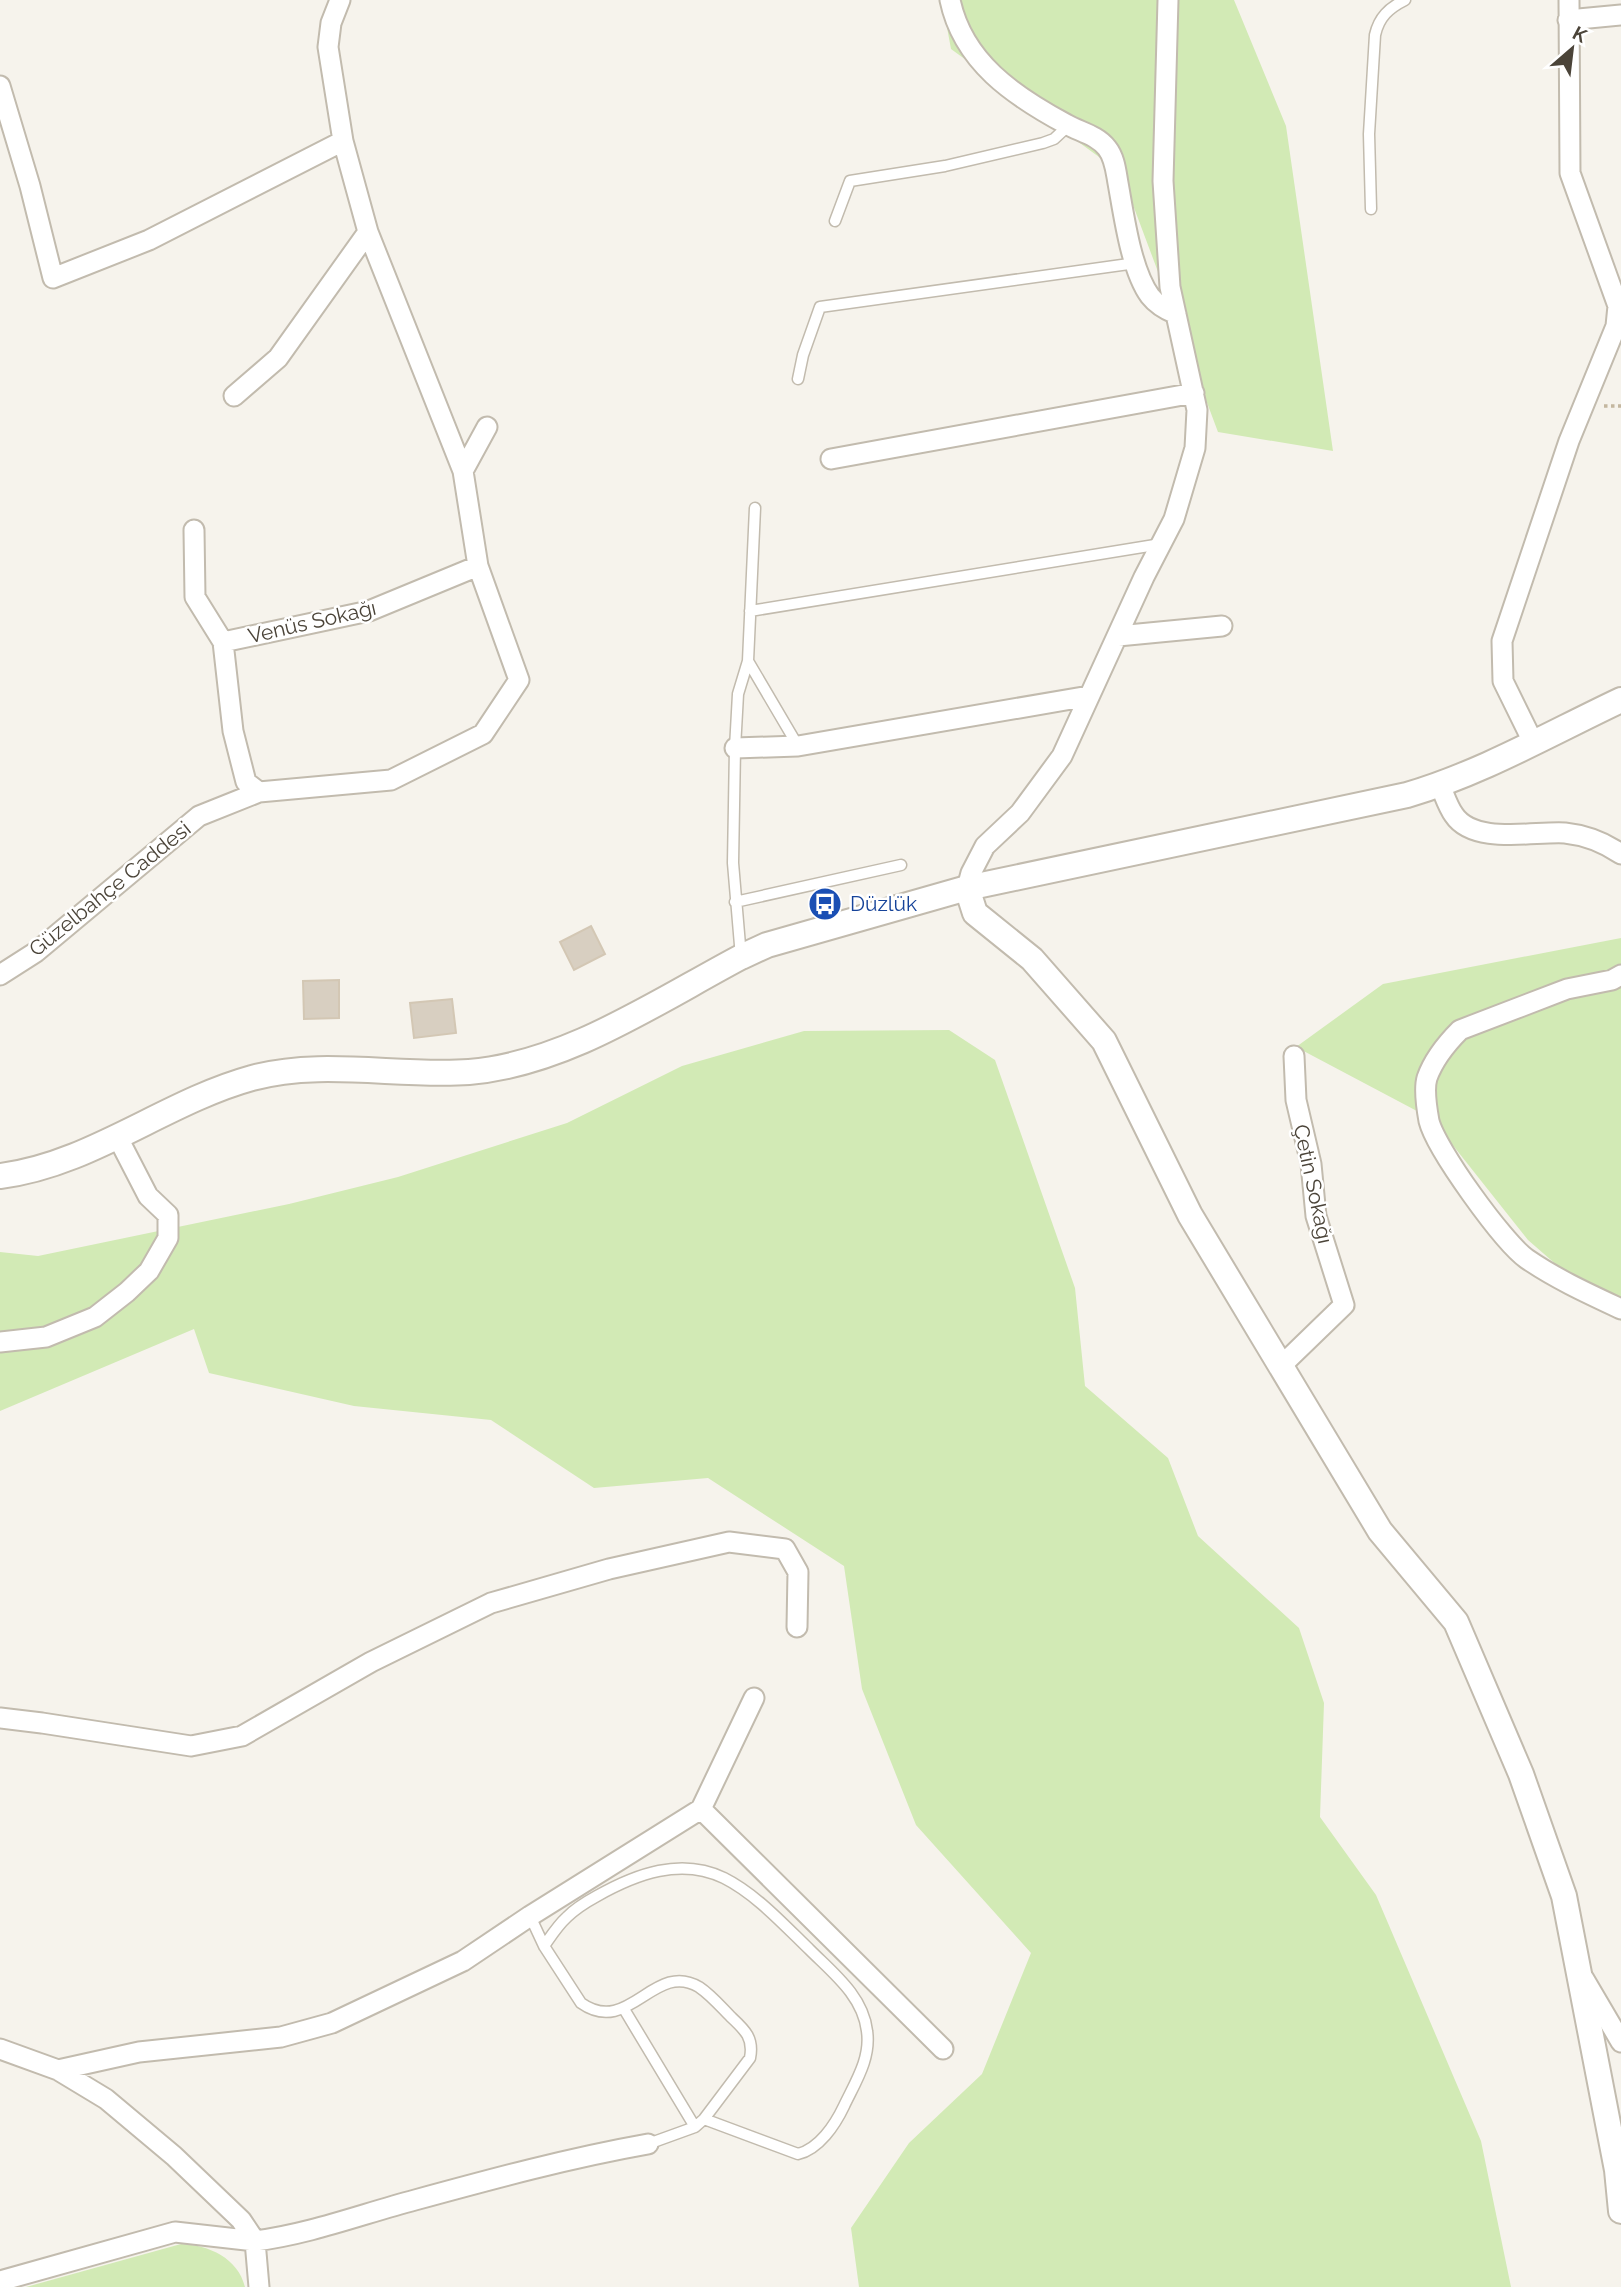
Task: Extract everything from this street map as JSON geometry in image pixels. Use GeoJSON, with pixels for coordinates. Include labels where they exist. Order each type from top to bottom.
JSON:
{"type":"FeatureCollection","features":[{"type":"Feature","properties":{"kind":"street"},"geometry":{"type":"LineString","coordinates":[[340,0],[331,23],[328,47],[343,141],[368,232],[463,471],[478,566]]}},
{"type":"Feature","properties":{"kind":"street"},"geometry":{"type":"LineString","coordinates":[[950,0],[959,30],[984,68],[1036,106],[1097,138],[1110,152],[1136,263],[1149,295],[1157,304],[1176,314]]}},
{"type":"Feature","properties":{"kind":"street"},"geometry":{"type":"LineString","coordinates":[[1168,0],[1163,181],[1170,287],[1194,394],[1198,430],[1195,448],[1174,519],[1144,576],[1062,756],[1020,813],[985,846],[971,873],[967,888],[975,913],[1032,960],[1104,1041],[1190,1215],[1380,1531],[1456,1622],[1521,1774],[1560,1884],[1580,1972],[1617,2170],[1621,2211]]}},
{"type":"Feature","properties":{"kind":"street"},"geometry":{"type":"LineString","coordinates":[[1533,741],[1503,681],[1502,641],[1569,441],[1616,326],[1618,306],[1570,173],[1568,10],[1621,15]]}},
{"type":"Feature","properties":{"kind":"street"},"geometry":{"type":"LineString","coordinates":[[0,86],[30,186],[53,278],[149,240],[343,141]]}},
{"type":"Feature","properties":{"kind":"street"},"geometry":{"type":"LineString","coordinates":[[234,396],[278,358],[368,232]]}},
{"type":"Feature","properties":{"kind":"street"},"geometry":{"type":"LineString","coordinates":[[831,459],[1194,394]]}},
{"type":"Feature","properties":{"kind":"street"},"geometry":{"type":"LineString","coordinates":[[463,471],[487,427]]}},
{"type":"Feature","properties":{"kind":"street","name":"Venüs Sokağı"},"geometry":{"type":"LineString","coordinates":[[194,530],[195,597],[223,642],[233,731],[246,782],[259,792]]}},
{"type":"Feature","properties":{"kind":"street","name":"Venüs Sokağı"},"geometry":{"type":"LineString","coordinates":[[223,642],[369,611],[478,566]]}},
{"type":"Feature","properties":{"kind":"street","name":"Güzelbahçe Caddesi"},"geometry":{"type":"LineString","coordinates":[[0,975],[36,952],[199,816],[259,792],[391,780],[483,733],[519,680],[478,566]]}},
{"type":"Feature","properties":{"kind":"street"},"geometry":{"type":"LineString","coordinates":[[1118,636],[1222,626]]}},
{"type":"Feature","properties":{"kind":"street"},"geometry":{"type":"LineString","coordinates":[[735,748],[798,746],[1089,696]]}},
{"type":"Feature","properties":{"kind":"street"},"geometry":{"type":"LineString","coordinates":[[0,1176],[46,1164],[252,1078],[314,1069],[469,1072],[540,1058],[578,1044],[741,957],[767,946],[967,888],[1371,803],[1440,785],[1621,701]]}},
{"type":"Feature","properties":{"kind":"street"},"geometry":{"type":"LineString","coordinates":[[1440,785],[1454,816],[1474,829],[1500,834],[1564,833],[1601,843],[1621,854]]}},
{"type":"Feature","properties":{"kind":"street"},"geometry":{"type":"LineString","coordinates":[[1621,975],[1612,980],[1567,989],[1460,1030],[1447,1043],[1426,1080],[1429,1122],[1450,1161],[1484,1212],[1525,1257],[1571,1285],[1621,1309]]}},
{"type":"Feature","properties":{"kind":"street","name":"Çetin Sokağı"},"geometry":{"type":"LineString","coordinates":[[1281,1366],[1344,1306],[1316,1216],[1311,1164],[1296,1100],[1294,1056]]}},
{"type":"Feature","properties":{"kind":"street"},"geometry":{"type":"LineString","coordinates":[[0,1342],[46,1337],[94,1317],[149,1271],[168,1238],[168,1215],[148,1196],[117,1136]]}},
{"type":"Feature","properties":{"kind":"street"},"geometry":{"type":"LineString","coordinates":[[0,1718],[191,1746],[242,1736],[371,1662],[491,1603],[609,1569],[729,1542],[785,1549],[798,1572],[797,1627]]}},
{"type":"Feature","properties":{"kind":"street"},"geometry":{"type":"LineString","coordinates":[[58,2070],[139,2052],[281,2037],[332,2023],[463,1961],[701,1809],[754,1698]]}},
{"type":"Feature","properties":{"kind":"street"},"geometry":{"type":"LineString","coordinates":[[701,1809],[943,2049]]}},
{"type":"Feature","properties":{"kind":"street"},"geometry":{"type":"LineString","coordinates":[[1580,1972],[1621,2042]]}},
{"type":"Feature","properties":{"kind":"street"},"geometry":{"type":"LineString","coordinates":[[0,2049],[58,2070],[106,2099],[174,2156],[241,2220],[256,2241],[259,2287]]}},
{"type":"Feature","properties":{"kind":"street"},"geometry":{"type":"LineString","coordinates":[[0,2281],[176,2232],[256,2241],[290,2236],[577,2157],[648,2144]]}},
{"type":"Feature","properties":{"kind":"lane"},"geometry":{"type":"LineString","coordinates":[[1371,209],[1369,134],[1375,35],[1386,12],[1405,0]]}},
{"type":"Feature","properties":{"kind":"lane"},"geometry":{"type":"LineString","coordinates":[[835,221],[850,181],[945,166],[1043,144],[1054,139],[1068,125]]}},
{"type":"Feature","properties":{"kind":"lane"},"geometry":{"type":"LineString","coordinates":[[798,379],[803,355],[820,307],[1136,263]]}},
{"type":"Feature","properties":{"kind":"lane"},"geometry":{"type":"LineString","coordinates":[[741,957],[733,863],[735,748],[738,694],[748,661],[755,508]]}},
{"type":"Feature","properties":{"kind":"lane"},"geometry":{"type":"LineString","coordinates":[[750,611],[1162,543]]}},
{"type":"Feature","properties":{"kind":"lane"},"geometry":{"type":"LineString","coordinates":[[748,661],[798,746]]}},
{"type":"Feature","properties":{"kind":"lane"},"geometry":{"type":"LineString","coordinates":[[735,901],[901,865]]}},
{"type":"Feature","properties":{"kind":"lane"},"geometry":{"type":"LineString","coordinates":[[544,1946],[558,1926],[576,1908],[632,1878],[671,1869],[705,1872],[723,1878],[741,1889],[768,1911],[852,1993],[867,2027],[868,2055],[839,2118],[814,2147],[798,2154],[704,2119]]}},
{"type":"Feature","properties":{"kind":"lane"},"geometry":{"type":"LineString","coordinates":[[530,1916],[544,1946],[581,2003],[598,2012],[608,2013],[624,2009],[665,1983],[687,1982],[709,1995],[748,2033],[752,2049],[750,2058],[704,2119],[695,2127],[648,2144]]}},
{"type":"Feature","properties":{"kind":"lane"},"geometry":{"type":"LineString","coordinates":[[624,2009],[695,2127]]}},
{"type":"Feature","properties":{"kind":"green space"},"geometry":{"type":"Polygon","coordinates":[[[942,0],[1234,0],[1286,126],[1333,451],[1218,432],[1121,173],[951,49],[942,0]]]}},
{"type":"Feature","properties":{"kind":"green space"},"geometry":{"type":"Polygon","coordinates":[[[1621,938],[1621,1321],[1528,1240],[1432,1119],[1296,1047],[1383,984],[1621,938]]]}},
{"type":"Feature","properties":{"kind":"green space"},"geometry":{"type":"Polygon","coordinates":[[[949,1030],[995,1060],[1075,1288],[1085,1386],[1168,1458],[1198,1536],[1299,1628],[1324,1703],[1320,1817],[1376,1895],[1481,2141],[1511,2287],[859,2287],[851,2228],[909,2143],[982,2074],[1031,1953],[916,1825],[862,1689],[844,1566],[708,1478],[594,1488],[491,1420],[354,1406],[209,1373],[194,1329],[0,1411],[0,1252],[38,1256],[289,1204],[398,1177],[567,1123],[682,1066],[804,1031],[949,1030]]]}},
{"type":"Feature","properties":{"kind":"green space"},"geometry":{"type":"Polygon","coordinates":[[[181,2244],[202,2247],[221,2255],[236,2268],[245,2287],[26,2287],[181,2244]]]}},
{"type":"Feature","properties":{"kind":"building"},"geometry":{"type":"Polygon","coordinates":[[[591,926],[605,954],[574,970],[560,942],[591,926]]]}},
{"type":"Feature","properties":{"kind":"building"},"geometry":{"type":"Polygon","coordinates":[[[339,980],[339,1018],[304,1019],[303,981],[339,980]]]}},
{"type":"Feature","properties":{"kind":"building"},"geometry":{"type":"Polygon","coordinates":[[[452,999],[456,1033],[414,1038],[410,1003],[452,999]]]}},
{"type":"Feature","properties":{"kind":"place","name":"Düzlük"},"geometry":{"type":"Point","coordinates":[825,904]}}]}
